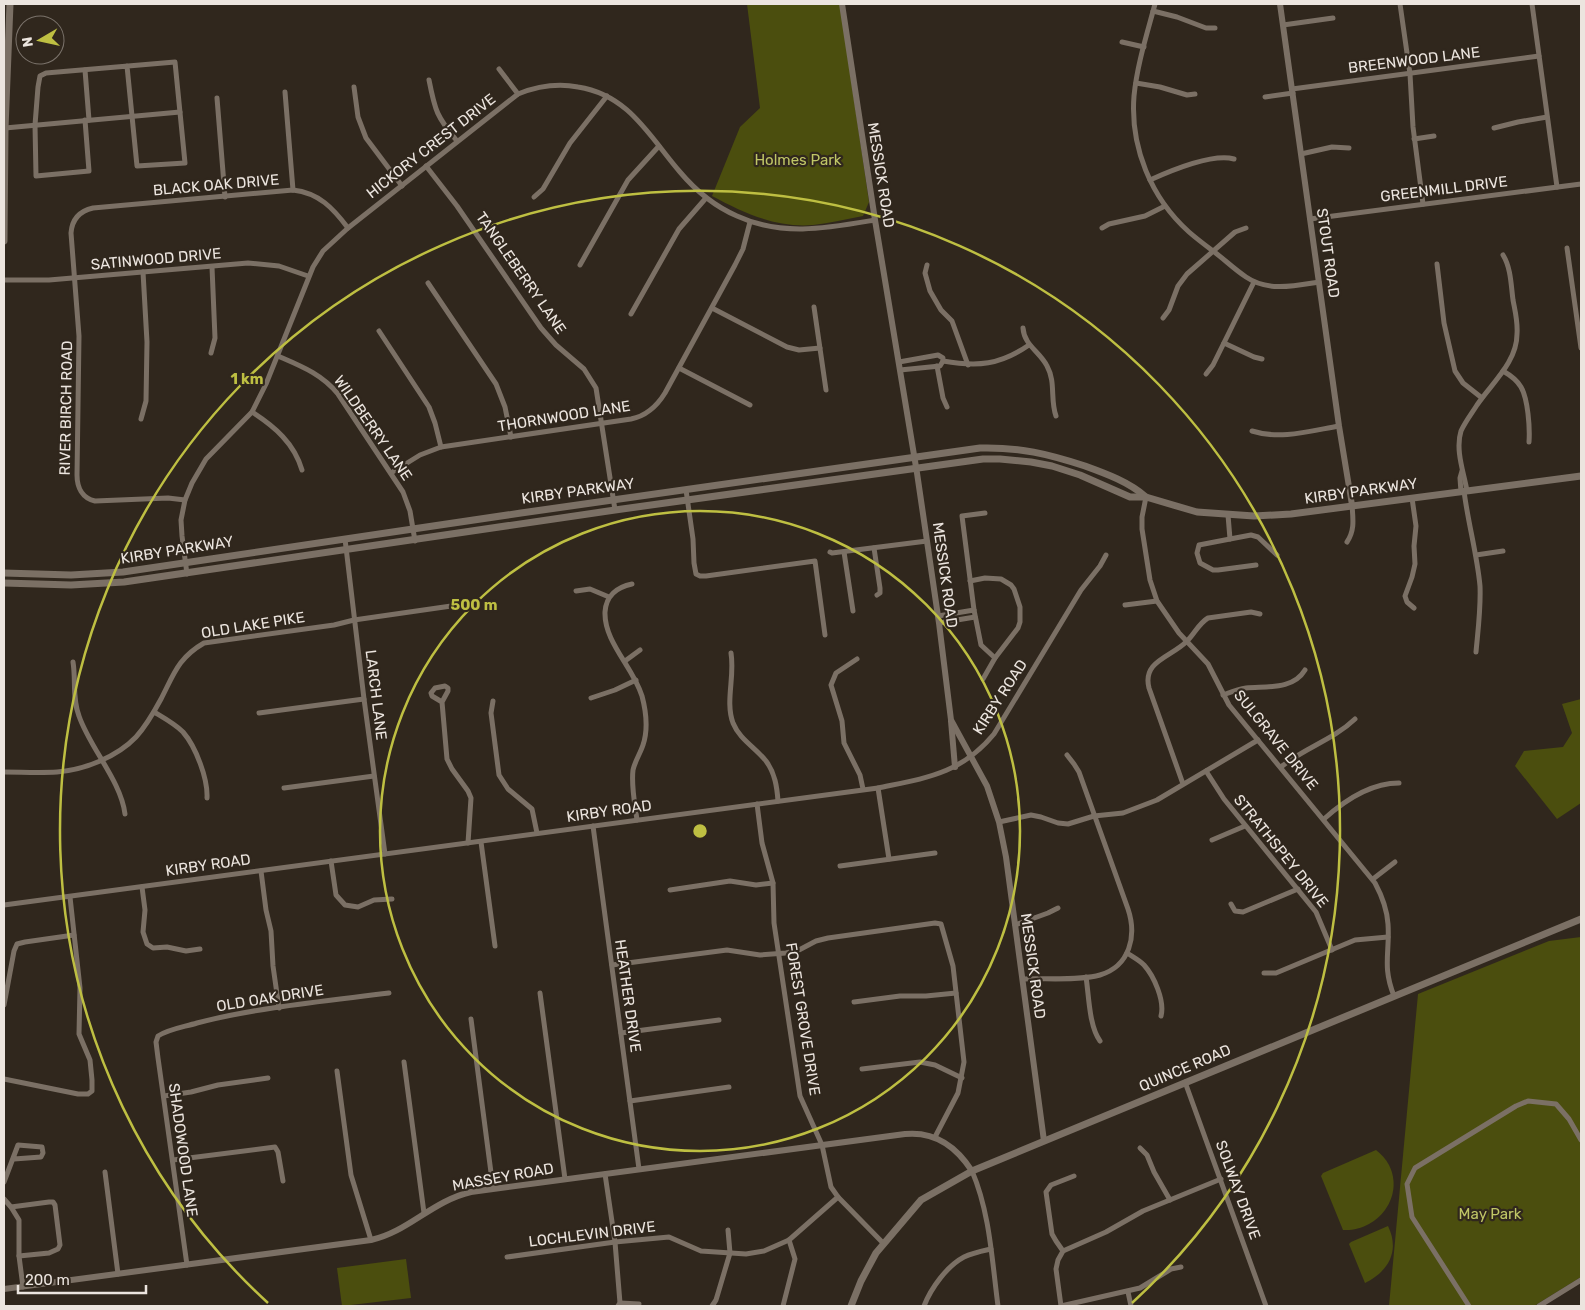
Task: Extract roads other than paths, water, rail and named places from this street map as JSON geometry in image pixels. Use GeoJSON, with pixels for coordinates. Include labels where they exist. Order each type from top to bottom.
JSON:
{"type":"FeatureCollection","features":[{"type":"Feature","properties":{"kind":"main road"},"geometry":{"type":"LineString","coordinates":[[4,240],[5,128],[10,4]]}},
{"type":"Feature","properties":{"kind":"main road","name":"KIRBY PARKWAY"},"geometry":{"type":"LineString","coordinates":[[4,573],[102,574],[980,448],[1026,450],[1051,455],[1097,470],[1133,486],[1146,497]]}},
{"type":"Feature","properties":{"kind":"main road","name":"KIRBY PARKWAY"},"geometry":{"type":"LineString","coordinates":[[4,583],[102,584],[187,574],[615,510],[983,459],[1031,462],[1080,475],[1130,497],[1146,497],[1197,512],[1254,516],[1291,514],[1581,476]]}},
{"type":"Feature","properties":{"kind":"main road","name":"QUINCE ROAD"},"geometry":{"type":"LineString","coordinates":[[851,1306],[866,1271],[884,1244],[921,1200],[972,1171],[1581,919]]}},
{"type":"Feature","properties":{"kind":"street","name":"MESSICK ROAD"},"geometry":{"type":"LineString","coordinates":[[842,4],[875,220],[917,468],[939,619],[950,720],[987,786],[999,822],[1006,857],[1044,1141]]}},
{"type":"Feature","properties":{"kind":"street"},"geometry":{"type":"LineString","coordinates":[[1154,4],[1136,83],[1135,128],[1140,153],[1150,180],[1165,206],[1190,233],[1254,282],[1278,287],[1319,282]]}},
{"type":"Feature","properties":{"kind":"street","name":"STOUT ROAD"},"geometry":{"type":"LineString","coordinates":[[1280,4],[1339,426],[1352,505]]}},
{"type":"Feature","properties":{"kind":"street"},"geometry":{"type":"LineString","coordinates":[[1400,4],[1410,74],[1414,139],[1423,204]]}},
{"type":"Feature","properties":{"kind":"street"},"geometry":{"type":"LineString","coordinates":[[1532,4],[1557,187]]}},
{"type":"Feature","properties":{"kind":"street"},"geometry":{"type":"LineString","coordinates":[[1153,11],[1177,17],[1206,28],[1216,28]]}},
{"type":"Feature","properties":{"kind":"street"},"geometry":{"type":"LineString","coordinates":[[1283,25],[1333,18]]}},
{"type":"Feature","properties":{"kind":"street"},"geometry":{"type":"LineString","coordinates":[[1122,42],[1144,47]]}},
{"type":"Feature","properties":{"kind":"street","name":"BREENWOOD LANE"},"geometry":{"type":"LineString","coordinates":[[1265,97],[1292,91],[1539,56]]}},
{"type":"Feature","properties":{"kind":"street"},"geometry":{"type":"LineString","coordinates":[[85,70],[89,172],[36,176],[38,80],[43,74],[85,70],[127,66],[175,62],[185,163],[137,166],[127,66]]}},
{"type":"Feature","properties":{"kind":"street"},"geometry":{"type":"LineString","coordinates":[[499,68],[518,94]]}},
{"type":"Feature","properties":{"kind":"street"},"geometry":{"type":"LineString","coordinates":[[429,80],[438,115],[457,141]]}},
{"type":"Feature","properties":{"kind":"street"},"geometry":{"type":"LineString","coordinates":[[1136,83],[1188,95],[1195,94]]}},
{"type":"Feature","properties":{"kind":"street","name":"HICKORY CREST DRIVE"},"geometry":{"type":"LineString","coordinates":[[187,574],[181,528],[185,500],[195,476],[203,462],[252,412],[278,356],[308,276],[323,251],[348,228],[518,94],[543,86],[564,85],[587,88],[607,96],[633,115],[681,173],[706,198],[722,209],[750,222],[775,228],[806,230],[875,220]]}},
{"type":"Feature","properties":{"kind":"street"},"geometry":{"type":"LineString","coordinates":[[354,87],[358,117],[366,138],[402,186]]}},
{"type":"Feature","properties":{"kind":"street"},"geometry":{"type":"LineString","coordinates":[[285,92],[293,190]]}},
{"type":"Feature","properties":{"kind":"street"},"geometry":{"type":"LineString","coordinates":[[534,197],[543,189],[573,138],[607,96]]}},
{"type":"Feature","properties":{"kind":"street"},"geometry":{"type":"LineString","coordinates":[[217,98],[225,196]]}},
{"type":"Feature","properties":{"kind":"street"},"geometry":{"type":"LineString","coordinates":[[5,128],[180,112]]}},
{"type":"Feature","properties":{"kind":"street"},"geometry":{"type":"LineString","coordinates":[[1494,128],[1518,122],[1548,118]]}},
{"type":"Feature","properties":{"kind":"street"},"geometry":{"type":"LineString","coordinates":[[1414,139],[1434,136]]}},
{"type":"Feature","properties":{"kind":"street"},"geometry":{"type":"LineString","coordinates":[[580,265],[628,180],[659,146]]}},
{"type":"Feature","properties":{"kind":"street"},"geometry":{"type":"LineString","coordinates":[[1302,154],[1332,147],[1349,148]]}},
{"type":"Feature","properties":{"kind":"street"},"geometry":{"type":"LineString","coordinates":[[1150,180],[1190,165],[1224,157],[1234,159]]}},
{"type":"Feature","properties":{"kind":"street","name":"TANGLEBERRY LANE"},"geometry":{"type":"LineString","coordinates":[[426,166],[465,216],[541,328],[556,345],[589,374],[598,395],[615,510]]}},
{"type":"Feature","properties":{"kind":"street","name":"GREENMILL DRIVE"},"geometry":{"type":"LineString","coordinates":[[1310,219],[1581,184]]}},
{"type":"Feature","properties":{"kind":"street","name":"BLACK OAK DRIVE"},"geometry":{"type":"LineString","coordinates":[[76,218],[83,212],[93,208],[293,190],[309,193],[323,200],[335,210],[348,228]]}},
{"type":"Feature","properties":{"kind":"street"},"geometry":{"type":"LineString","coordinates":[[631,314],[679,228],[706,198]]}},
{"type":"Feature","properties":{"kind":"street"},"geometry":{"type":"LineString","coordinates":[[1102,228],[1109,224],[1150,214],[1165,206]]}},
{"type":"Feature","properties":{"kind":"street","name":"RIVER BIRCH ROAD"},"geometry":{"type":"LineString","coordinates":[[76,218],[71,232],[80,336],[77,479],[80,490],[87,498],[95,501],[168,498],[185,500]]}},
{"type":"Feature","properties":{"kind":"street","name":"THORNWOOD LANE"},"geometry":{"type":"LineString","coordinates":[[392,472],[420,455],[442,447],[635,418],[650,411],[662,399],[739,257],[750,222]]}},
{"type":"Feature","properties":{"kind":"street"},"geometry":{"type":"LineString","coordinates":[[1163,318],[1169,310],[1176,290],[1184,277],[1235,232],[1246,228]]}},
{"type":"Feature","properties":{"kind":"street"},"geometry":{"type":"LineString","coordinates":[[1567,248],[1581,348]]}},
{"type":"Feature","properties":{"kind":"street"},"geometry":{"type":"LineString","coordinates":[[1476,652],[1480,603],[1476,555],[1468,524],[1460,442],[1461,431],[1514,352],[1518,334],[1509,273],[1503,255]]}},
{"type":"Feature","properties":{"kind":"street","name":"SATINWOOD DRIVE"},"geometry":{"type":"LineString","coordinates":[[4,280],[75,278],[248,263],[263,263],[285,267],[308,276]]}},
{"type":"Feature","properties":{"kind":"street"},"geometry":{"type":"LineString","coordinates":[[1437,264],[1444,323],[1455,371],[1463,383],[1482,398]]}},
{"type":"Feature","properties":{"kind":"street"},"geometry":{"type":"LineString","coordinates":[[927,265],[925,277],[930,291],[941,310],[952,321],[968,365]]}},
{"type":"Feature","properties":{"kind":"street"},"geometry":{"type":"LineString","coordinates":[[211,353],[216,338],[212,266]]}},
{"type":"Feature","properties":{"kind":"street"},"geometry":{"type":"LineString","coordinates":[[141,419],[146,401],[148,342],[143,272]]}},
{"type":"Feature","properties":{"kind":"street"},"geometry":{"type":"LineString","coordinates":[[1206,374],[1214,365],[1254,282]]}},
{"type":"Feature","properties":{"kind":"street"},"geometry":{"type":"LineString","coordinates":[[428,283],[496,384],[505,407],[511,437]]}},
{"type":"Feature","properties":{"kind":"street"},"geometry":{"type":"LineString","coordinates":[[814,307],[826,390]]}},
{"type":"Feature","properties":{"kind":"street"},"geometry":{"type":"LineString","coordinates":[[712,308],[787,347],[799,350],[820,348]]}},
{"type":"Feature","properties":{"kind":"street"},"geometry":{"type":"LineString","coordinates":[[1022,328],[1029,345],[1039,353],[1048,366],[1053,382],[1056,416]]}},
{"type":"Feature","properties":{"kind":"street"},"geometry":{"type":"LineString","coordinates":[[379,332],[428,407],[435,422],[442,447]]}},
{"type":"Feature","properties":{"kind":"street"},"geometry":{"type":"LineString","coordinates":[[1224,343],[1262,359]]}},
{"type":"Feature","properties":{"kind":"street"},"geometry":{"type":"LineString","coordinates":[[943,361],[968,365],[997,362],[1029,345]]}},
{"type":"Feature","properties":{"kind":"street","name":"WILDBERRY LANE"},"geometry":{"type":"LineString","coordinates":[[278,356],[309,370],[328,382],[338,394],[392,472],[406,498],[414,540]]}},
{"type":"Feature","properties":{"kind":"street"},"geometry":{"type":"LineString","coordinates":[[899,362],[936,356],[941,356],[943,361]]}},
{"type":"Feature","properties":{"kind":"street"},"geometry":{"type":"LineString","coordinates":[[900,370],[940,366],[943,361]]}},
{"type":"Feature","properties":{"kind":"street"},"geometry":{"type":"LineString","coordinates":[[937,366],[943,398],[948,407]]}},
{"type":"Feature","properties":{"kind":"street"},"geometry":{"type":"LineString","coordinates":[[679,368],[750,406]]}},
{"type":"Feature","properties":{"kind":"street"},"geometry":{"type":"LineString","coordinates":[[1503,371],[1517,382],[1523,392],[1529,442]]}},
{"type":"Feature","properties":{"kind":"street"},"geometry":{"type":"LineString","coordinates":[[252,412],[270,424],[288,442],[298,458],[302,470]]}},
{"type":"Feature","properties":{"kind":"street"},"geometry":{"type":"LineString","coordinates":[[1252,431],[1281,435],[1339,426]]}},
{"type":"Feature","properties":{"kind":"street"},"geometry":{"type":"LineString","coordinates":[[686,490],[693,539],[694,567],[698,575],[706,576],[815,561],[825,635]]}},
{"type":"Feature","properties":{"kind":"street","name":"SULGRAVE DRIVE"},"geometry":{"type":"LineString","coordinates":[[1146,497],[1142,530],[1151,584],[1158,601],[1174,627],[1208,664],[1229,705],[1373,879],[1385,907],[1388,937],[1387,970],[1394,996]]}},
{"type":"Feature","properties":{"kind":"street"},"geometry":{"type":"LineString","coordinates":[[1412,498],[1416,532],[1414,546],[1415,564],[1405,596],[1407,602],[1414,608]]}},
{"type":"Feature","properties":{"kind":"street"},"geometry":{"type":"LineString","coordinates":[[1347,542],[1351,537],[1353,528],[1352,505]]}},
{"type":"Feature","properties":{"kind":"street"},"geometry":{"type":"LineString","coordinates":[[985,513],[962,516],[975,617],[982,645],[995,658]]}},
{"type":"Feature","properties":{"kind":"street"},"geometry":{"type":"LineString","coordinates":[[1228,515],[1230,539]]}},
{"type":"Feature","properties":{"kind":"street"},"geometry":{"type":"LineString","coordinates":[[1256,565],[1218,570],[1200,563],[1197,553],[1199,545],[1251,535],[1258,537],[1277,555]]}},
{"type":"Feature","properties":{"kind":"street","name":"LARCH LANE"},"geometry":{"type":"LineString","coordinates":[[344,538],[385,854]]}},
{"type":"Feature","properties":{"kind":"street"},"geometry":{"type":"LineString","coordinates":[[830,552],[844,552],[927,541]]}},
{"type":"Feature","properties":{"kind":"street"},"geometry":{"type":"LineString","coordinates":[[874,548],[880,588],[880,593],[877,595]]}},
{"type":"Feature","properties":{"kind":"street"},"geometry":{"type":"LineString","coordinates":[[1476,555],[1502,551]]}},
{"type":"Feature","properties":{"kind":"street"},"geometry":{"type":"LineString","coordinates":[[844,552],[853,611]]}},
{"type":"Feature","properties":{"kind":"street","name":"KIRBY ROAD"},"geometry":{"type":"LineString","coordinates":[[4,905],[878,788],[940,774],[971,756],[984,746],[994,734],[1081,590],[1100,566],[1106,555]]}},
{"type":"Feature","properties":{"kind":"street"},"geometry":{"type":"LineString","coordinates":[[970,581],[985,578],[1001,579],[1014,589],[1020,607],[1018,628],[995,658],[983,679]]}},
{"type":"Feature","properties":{"kind":"street"},"geometry":{"type":"LineString","coordinates":[[632,584],[618,588],[609,598],[605,611],[614,644],[636,680],[644,703],[646,722],[644,742],[635,762],[633,773],[637,820]]}},
{"type":"Feature","properties":{"kind":"street"},"geometry":{"type":"LineString","coordinates":[[576,590],[590,589],[609,598]]}},
{"type":"Feature","properties":{"kind":"street"},"geometry":{"type":"LineString","coordinates":[[1125,605],[1158,601]]}},
{"type":"Feature","properties":{"kind":"street","name":"OLD LAKE PIKE"},"geometry":{"type":"LineString","coordinates":[[4,772],[57,772],[74,770],[101,759],[131,742],[154,712],[179,664],[190,651],[204,643],[472,603]]}},
{"type":"Feature","properties":{"kind":"street"},"geometry":{"type":"LineString","coordinates":[[939,619],[974,610]]}},
{"type":"Feature","properties":{"kind":"street"},"geometry":{"type":"LineString","coordinates":[[1183,784],[1150,692],[1149,672],[1155,663],[1187,642],[1208,618],[1250,612],[1260,614]]}},
{"type":"Feature","properties":{"kind":"street"},"geometry":{"type":"LineString","coordinates":[[939,619],[975,617]]}},
{"type":"Feature","properties":{"kind":"street"},"geometry":{"type":"LineString","coordinates":[[625,661],[640,650]]}},
{"type":"Feature","properties":{"kind":"street"},"geometry":{"type":"LineString","coordinates":[[730,653],[732,675],[730,706],[732,721],[743,740],[769,766],[775,779],[778,801]]}},
{"type":"Feature","properties":{"kind":"street"},"geometry":{"type":"LineString","coordinates":[[857,659],[836,673],[831,685],[842,721],[843,742],[860,775],[863,789]]}},
{"type":"Feature","properties":{"kind":"street"},"geometry":{"type":"LineString","coordinates":[[73,662],[74,694],[77,710],[84,728],[122,800],[125,814]]}},
{"type":"Feature","properties":{"kind":"street"},"geometry":{"type":"LineString","coordinates":[[1223,695],[1243,689],[1274,687],[1289,683],[1300,677],[1305,670]]}},
{"type":"Feature","properties":{"kind":"street"},"geometry":{"type":"LineString","coordinates":[[591,698],[636,680]]}},
{"type":"Feature","properties":{"kind":"street"},"geometry":{"type":"LineString","coordinates":[[259,713],[364,699]]}},
{"type":"Feature","properties":{"kind":"street"},"geometry":{"type":"LineString","coordinates":[[493,701],[490,713],[499,775],[508,789],[532,809],[537,834]]}},
{"type":"Feature","properties":{"kind":"street"},"geometry":{"type":"LineString","coordinates":[[442,702],[447,759],[471,798],[468,843]]}},
{"type":"Feature","properties":{"kind":"street"},"geometry":{"type":"LineString","coordinates":[[154,712],[178,728],[193,747],[204,776],[207,798]]}},
{"type":"Feature","properties":{"kind":"street"},"geometry":{"type":"LineString","coordinates":[[1281,767],[1296,755],[1337,734],[1355,719]]}},
{"type":"Feature","properties":{"kind":"street"},"geometry":{"type":"LineString","coordinates":[[950,720],[955,767]]}},
{"type":"Feature","properties":{"kind":"street"},"geometry":{"type":"LineString","coordinates":[[999,822],[1031,815],[1068,824],[1094,816],[1123,813],[1147,804],[1258,740]]}},
{"type":"Feature","properties":{"kind":"street"},"geometry":{"type":"LineString","coordinates":[[1022,979],[1086,977],[1109,971],[1128,953],[1132,938],[1132,921],[1077,768],[1067,755]]}},
{"type":"Feature","properties":{"kind":"street","name":"STRATHSPEY DRIVE"},"geometry":{"type":"LineString","coordinates":[[1206,771],[1220,794],[1298,889],[1319,918],[1332,950]]}},
{"type":"Feature","properties":{"kind":"street"},"geometry":{"type":"LineString","coordinates":[[284,788],[374,776]]}},
{"type":"Feature","properties":{"kind":"street"},"geometry":{"type":"LineString","coordinates":[[1324,819],[1341,805],[1371,788],[1384,783],[1399,783]]}},
{"type":"Feature","properties":{"kind":"street"},"geometry":{"type":"LineString","coordinates":[[878,788],[889,859]]}},
{"type":"Feature","properties":{"kind":"street","name":"FOREST GROVE DRIVE"},"geometry":{"type":"LineString","coordinates":[[757,804],[762,843],[773,883],[774,923],[800,1096],[822,1146],[831,1187],[838,1197],[884,1244]]}},
{"type":"Feature","properties":{"kind":"street","name":"HEATHER DRIVE"},"geometry":{"type":"LineString","coordinates":[[593,826],[639,1169]]}},
{"type":"Feature","properties":{"kind":"street"},"geometry":{"type":"LineString","coordinates":[[1212,840],[1245,826]]}},
{"type":"Feature","properties":{"kind":"street"},"geometry":{"type":"LineString","coordinates":[[481,842],[495,946]]}},
{"type":"Feature","properties":{"kind":"street"},"geometry":{"type":"LineString","coordinates":[[840,866],[935,853]]}},
{"type":"Feature","properties":{"kind":"street"},"geometry":{"type":"LineString","coordinates":[[331,862],[336,895],[346,905],[358,906],[374,900],[392,898]]}},
{"type":"Feature","properties":{"kind":"street"},"geometry":{"type":"LineString","coordinates":[[1373,879],[1395,862]]}},
{"type":"Feature","properties":{"kind":"street"},"geometry":{"type":"LineString","coordinates":[[261,871],[271,931],[273,966],[279,1008]]}},
{"type":"Feature","properties":{"kind":"street"},"geometry":{"type":"LineString","coordinates":[[670,890],[730,882],[756,885],[773,883]]}},
{"type":"Feature","properties":{"kind":"street"},"geometry":{"type":"LineString","coordinates":[[142,887],[145,910],[143,932],[147,944],[153,948],[167,947],[186,951],[200,949]]}},
{"type":"Feature","properties":{"kind":"street"},"geometry":{"type":"LineString","coordinates":[[1231,904],[1235,912],[1243,912],[1298,889]]}},
{"type":"Feature","properties":{"kind":"street"},"geometry":{"type":"LineString","coordinates":[[4,1079],[78,1094],[90,1093],[92,1084],[90,1060],[79,1034],[80,988],[70,896]]}},
{"type":"Feature","properties":{"kind":"street"},"geometry":{"type":"LineString","coordinates":[[1015,925],[1058,908]]}},
{"type":"Feature","properties":{"kind":"street"},"geometry":{"type":"LineString","coordinates":[[612,965],[722,950],[760,955],[779,954],[795,952],[816,941],[828,938],[941,924],[952,959],[964,1056],[962,1078],[955,1100],[935,1137]]}},
{"type":"Feature","properties":{"kind":"street"},"geometry":{"type":"LineString","coordinates":[[4,1005],[17,944],[74,935]]}},
{"type":"Feature","properties":{"kind":"street"},"geometry":{"type":"LineString","coordinates":[[1264,973],[1276,972],[1359,939],[1388,937]]}},
{"type":"Feature","properties":{"kind":"street"},"geometry":{"type":"LineString","coordinates":[[1128,953],[1140,962],[1150,974],[1162,1005],[1161,1016]]}},
{"type":"Feature","properties":{"kind":"street"},"geometry":{"type":"LineString","coordinates":[[1086,977],[1094,1031],[1100,1041]]}},
{"type":"Feature","properties":{"kind":"street"},"geometry":{"type":"LineString","coordinates":[[540,992],[565,1179]]}},
{"type":"Feature","properties":{"kind":"street","name":"OLD OAK DRIVE"},"geometry":{"type":"LineString","coordinates":[[157,1038],[173,1030],[213,1019],[389,993]]}},
{"type":"Feature","properties":{"kind":"street"},"geometry":{"type":"LineString","coordinates":[[854,1002],[900,996],[956,993]]}},
{"type":"Feature","properties":{"kind":"street"},"geometry":{"type":"LineString","coordinates":[[471,1019],[493,1188]]}},
{"type":"Feature","properties":{"kind":"street"},"geometry":{"type":"LineString","coordinates":[[621,1033],[719,1020]]}},
{"type":"Feature","properties":{"kind":"street","name":"SHADOWOOD LANE"},"geometry":{"type":"LineString","coordinates":[[157,1038],[187,1265]]}},
{"type":"Feature","properties":{"kind":"street"},"geometry":{"type":"LineString","coordinates":[[404,1062],[424,1213]]}},
{"type":"Feature","properties":{"kind":"street"},"geometry":{"type":"LineString","coordinates":[[862,1069],[920,1062],[935,1066],[962,1078]]}},
{"type":"Feature","properties":{"kind":"street"},"geometry":{"type":"LineString","coordinates":[[337,1071],[351,1175],[371,1240]]}},
{"type":"Feature","properties":{"kind":"street"},"geometry":{"type":"LineString","coordinates":[[164,1096],[218,1085],[268,1078]]}},
{"type":"Feature","properties":{"kind":"street","name":"SOLWAY DRIVE"},"geometry":{"type":"LineString","coordinates":[[1185,1082],[1266,1306]]}},
{"type":"Feature","properties":{"kind":"street"},"geometry":{"type":"LineString","coordinates":[[630,1101],[729,1087]]}},
{"type":"Feature","properties":{"kind":"street"},"geometry":{"type":"LineString","coordinates":[[1469,1306],[1412,1217],[1407,1184],[1415,1168],[1528,1100],[1556,1104],[1569,1119],[1581,1140]]}},
{"type":"Feature","properties":{"kind":"street","name":"MASSEY ROAD"},"geometry":{"type":"LineString","coordinates":[[4,1290],[371,1240],[389,1234],[454,1196],[493,1188],[910,1133],[927,1134],[955,1149],[972,1171]]}},
{"type":"Feature","properties":{"kind":"street"},"geometry":{"type":"LineString","coordinates":[[4,1182],[18,1145],[42,1147],[43,1153],[41,1157],[14,1159]]}},
{"type":"Feature","properties":{"kind":"street"},"geometry":{"type":"LineString","coordinates":[[172,1160],[275,1147],[278,1152],[283,1181]]}},
{"type":"Feature","properties":{"kind":"street"},"geometry":{"type":"LineString","coordinates":[[1140,1148],[1147,1155],[1154,1172],[1170,1200]]}},
{"type":"Feature","properties":{"kind":"street"},"geometry":{"type":"LineString","coordinates":[[972,1171],[984,1204],[998,1306]]}},
{"type":"Feature","properties":{"kind":"street"},"geometry":{"type":"LineString","coordinates":[[105,1172],[118,1274]]}},
{"type":"Feature","properties":{"kind":"street"},"geometry":{"type":"LineString","coordinates":[[605,1174],[615,1242],[619,1305],[638,1304]]}},
{"type":"Feature","properties":{"kind":"street"},"geometry":{"type":"LineString","coordinates":[[1063,1251],[1052,1234],[1046,1192],[1051,1185],[1074,1176]]}},
{"type":"Feature","properties":{"kind":"street"},"geometry":{"type":"LineString","coordinates":[[1181,1266],[1145,1286],[1128,1292],[1061,1306],[1056,1269],[1063,1251],[1110,1230],[1137,1214],[1221,1179]]}},
{"type":"Feature","properties":{"kind":"street","name":"LOCHLEVIN DRIVE"},"geometry":{"type":"LineString","coordinates":[[507,1257],[615,1242],[669,1237],[702,1251],[746,1254],[764,1250],[789,1240],[838,1197]]}},
{"type":"Feature","properties":{"kind":"street"},"geometry":{"type":"LineString","coordinates":[[4,1199],[19,1220],[19,1256],[23,1287]]}},
{"type":"Feature","properties":{"kind":"street"},"geometry":{"type":"LineString","coordinates":[[11,1207],[49,1202],[53,1202],[54,1205],[60,1245],[58,1249],[49,1253],[19,1256]]}},
{"type":"Feature","properties":{"kind":"street"},"geometry":{"type":"LineString","coordinates":[[712,1306],[716,1300],[730,1253],[728,1230]]}},
{"type":"Feature","properties":{"kind":"street"},"geometry":{"type":"LineString","coordinates":[[783,1306],[795,1259],[789,1240]]}},
{"type":"Feature","properties":{"kind":"street"},"geometry":{"type":"LineString","coordinates":[[924,1306],[938,1284],[956,1263],[967,1256],[991,1249]]}},
{"type":"Feature","properties":{"kind":"street"},"geometry":{"type":"LineString","coordinates":[[1539,1306],[1581,1280]]}},
{"type":"Feature","properties":{"kind":"street"},"geometry":{"type":"LineString","coordinates":[[1128,1292],[1131,1306]]}},
{"type":"Feature","properties":{"kind":"park label","name":"Holmes Park"},"geometry":{"type":"Point","coordinates":[798,160]}},
{"type":"Feature","properties":{"kind":"park label","name":"May Park"},"geometry":{"type":"Point","coordinates":[1490,1214]}}]}
